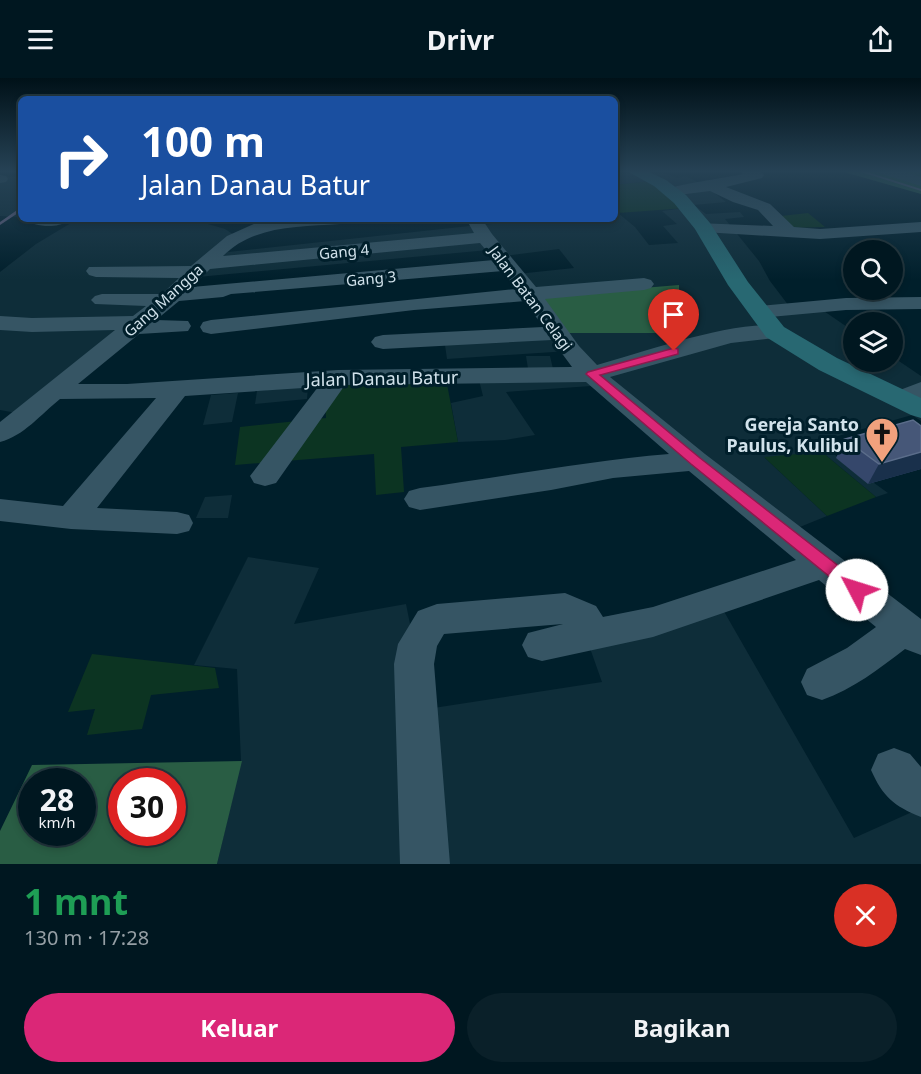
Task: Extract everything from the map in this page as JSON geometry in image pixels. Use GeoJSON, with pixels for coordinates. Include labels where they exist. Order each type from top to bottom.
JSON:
{"type":"FeatureCollection","features":[{"type":"Feature","properties":{"kind":"main road"},"geometry":{"type":"LineString","coordinates":[[686,207],[703,227],[739,285],[775,332],[828,363],[914,400]]}},
{"type":"Feature","properties":{"kind":"street"},"geometry":{"type":"LineString","coordinates":[[763,207],[789,232]]}},
{"type":"Feature","properties":{"kind":"street","name":"Gang Mangga"},"geometry":{"type":"LineString","coordinates":[[53,391],[170,297],[199,268],[233,240],[273,222]]}},
{"type":"Feature","properties":{"kind":"street","name":"Jalan Batan Celagi"},"geometry":{"type":"LineString","coordinates":[[476,222],[560,333],[571,351],[592,374],[695,461],[912,634]]}},
{"type":"Feature","properties":{"kind":"street"},"geometry":{"type":"LineString","coordinates":[[703,227],[836,234],[921,227]]}},
{"type":"Feature","properties":{"kind":"street","name":"Gang 4"},"geometry":{"type":"LineString","coordinates":[[96,271],[138,273],[199,268],[485,237]]}},
{"type":"Feature","properties":{"kind":"street","name":"Gang 3"},"geometry":{"type":"LineString","coordinates":[[102,300],[170,297],[508,265]]}},
{"type":"Feature","properties":{"kind":"street"},"geometry":{"type":"LineString","coordinates":[[211,327],[293,317],[644,284]]}},
{"type":"Feature","properties":{"kind":"street"},"geometry":{"type":"LineString","coordinates":[[759,312],[846,304],[921,303]]}},
{"type":"Feature","properties":{"kind":"street"},"geometry":{"type":"LineString","coordinates":[[0,324],[180,326]]}},
{"type":"Feature","properties":{"kind":"street","name":"Jalan Danau Batur"},"geometry":{"type":"LineString","coordinates":[[53,391],[192,382],[592,374],[731,336],[775,332]]}},
{"type":"Feature","properties":{"kind":"street"},"geometry":{"type":"LineString","coordinates":[[383,342],[560,333]]}},
{"type":"Feature","properties":{"kind":"street"},"geometry":{"type":"LineString","coordinates":[[265,476],[338,378]]}},
{"type":"Feature","properties":{"kind":"street"},"geometry":{"type":"LineString","coordinates":[[71,518],[192,382]]}},
{"type":"Feature","properties":{"kind":"street"},"geometry":{"type":"LineString","coordinates":[[0,434],[17,423],[53,391]]}},
{"type":"Feature","properties":{"kind":"street"},"geometry":{"type":"LineString","coordinates":[[420,499],[551,480],[613,468],[695,461]]}},
{"type":"Feature","properties":{"kind":"street"},"geometry":{"type":"LineString","coordinates":[[0,510],[71,518],[177,523]]}},
{"type":"Feature","properties":{"kind":"street"},"geometry":{"type":"LineString","coordinates":[[542,645],[653,622],[826,564]]}},
{"type":"Feature","properties":{"kind":"street"},"geometry":{"type":"LineString","coordinates":[[425,864],[414,664],[418,644],[434,621],[565,608],[583,617],[594,635]]}},
{"type":"Feature","properties":{"kind":"street"},"geometry":{"type":"LineString","coordinates":[[822,682],[912,634]]}},
{"type":"Feature","properties":{"kind":"shaded area"},"geometry":{"type":"Polygon","coordinates":[[[0,207],[18,207],[18,217],[0,216],[0,207]]]}},
{"type":"Feature","properties":{"kind":"shaded area"},"geometry":{"type":"Polygon","coordinates":[[[696,207],[706,214],[740,212],[744,217],[725,219],[759,261],[770,281],[792,310],[818,307],[843,324],[843,372],[903,372],[903,364],[921,376],[921,421],[912,415],[817,442],[888,493],[876,497],[822,452],[765,458],[827,516],[785,533],[606,385],[506,392],[535,435],[505,440],[458,442],[451,403],[483,396],[479,380],[529,375],[526,356],[550,356],[554,373],[580,370],[569,351],[447,359],[444,338],[558,333],[657,333],[533,297],[517,274],[574,268],[559,249],[504,256],[499,249],[198,277],[33,416],[0,410],[0,272],[36,244],[71,223],[201,222],[225,229],[242,240],[228,252],[517,222],[618,222],[618,213],[635,227],[649,245],[678,243],[663,226],[677,224],[662,211],[696,207]]]}},
{"type":"Feature","properties":{"kind":"shaded area"},"geometry":{"type":"Polygon","coordinates":[[[308,386],[307,399],[255,404],[257,391],[308,386]]]}},
{"type":"Feature","properties":{"kind":"shaded area"},"geometry":{"type":"Polygon","coordinates":[[[238,393],[232,422],[203,425],[211,395],[238,393]]]}},
{"type":"Feature","properties":{"kind":"shaded area"},"geometry":{"type":"Polygon","coordinates":[[[232,495],[228,518],[196,518],[205,497],[232,495]]]}},
{"type":"Feature","properties":{"kind":"shaded area"},"geometry":{"type":"Polygon","coordinates":[[[248,557],[319,568],[294,624],[406,604],[427,709],[602,682],[580,620],[718,601],[854,838],[921,808],[921,864],[217,864],[241,761],[237,669],[194,665],[248,557]]]}},
{"type":"Feature","properties":{"kind":"green space"},"geometry":{"type":"Polygon","coordinates":[[[618,207],[686,208],[618,213],[618,207]]]}},
{"type":"Feature","properties":{"kind":"green space"},"geometry":{"type":"Polygon","coordinates":[[[808,213],[825,227],[787,228],[772,217],[808,213]]]}},
{"type":"Feature","properties":{"kind":"green space"},"geometry":{"type":"Polygon","coordinates":[[[679,285],[679,306],[657,333],[558,333],[533,297],[679,285]]]}},
{"type":"Feature","properties":{"kind":"green space"},"geometry":{"type":"Polygon","coordinates":[[[324,384],[447,384],[458,442],[401,447],[404,492],[376,495],[374,454],[235,465],[240,427],[326,418],[324,384]]]}},
{"type":"Feature","properties":{"kind":"green space"},"geometry":{"type":"Polygon","coordinates":[[[822,452],[876,497],[827,516],[764,457],[822,452]]]}},
{"type":"Feature","properties":{"kind":"green space"},"geometry":{"type":"Polygon","coordinates":[[[92,654],[215,668],[219,688],[151,695],[142,729],[87,735],[95,709],[68,712],[92,654]]]}},
{"type":"Feature","properties":{"kind":"green space"},"geometry":{"type":"Polygon","coordinates":[[[242,761],[217,864],[0,864],[0,831],[18,794],[18,846],[96,846],[96,768],[31,768],[32,765],[242,761]]]}},
{"type":"Feature","properties":{"kind":"building"},"geometry":{"type":"Polygon","coordinates":[[[913,420],[921,426],[921,452],[879,464],[845,439],[913,420]]]}},
{"type":"Feature","properties":{"kind":"waterway"},"geometry":{"type":"LineString","coordinates":[[0,224],[18,211]]}},
{"type":"Feature","properties":{"kind":"place","name":"Gereja Santo Paulus, Kulibul"},"geometry":{"type":"Point","coordinates":[882,463]}},
{"type":"Feature","properties":{"kind":"route"},"geometry":{"type":"LineString","coordinates":[[674,351],[592,374],[695,461],[857,590]]}}]}
